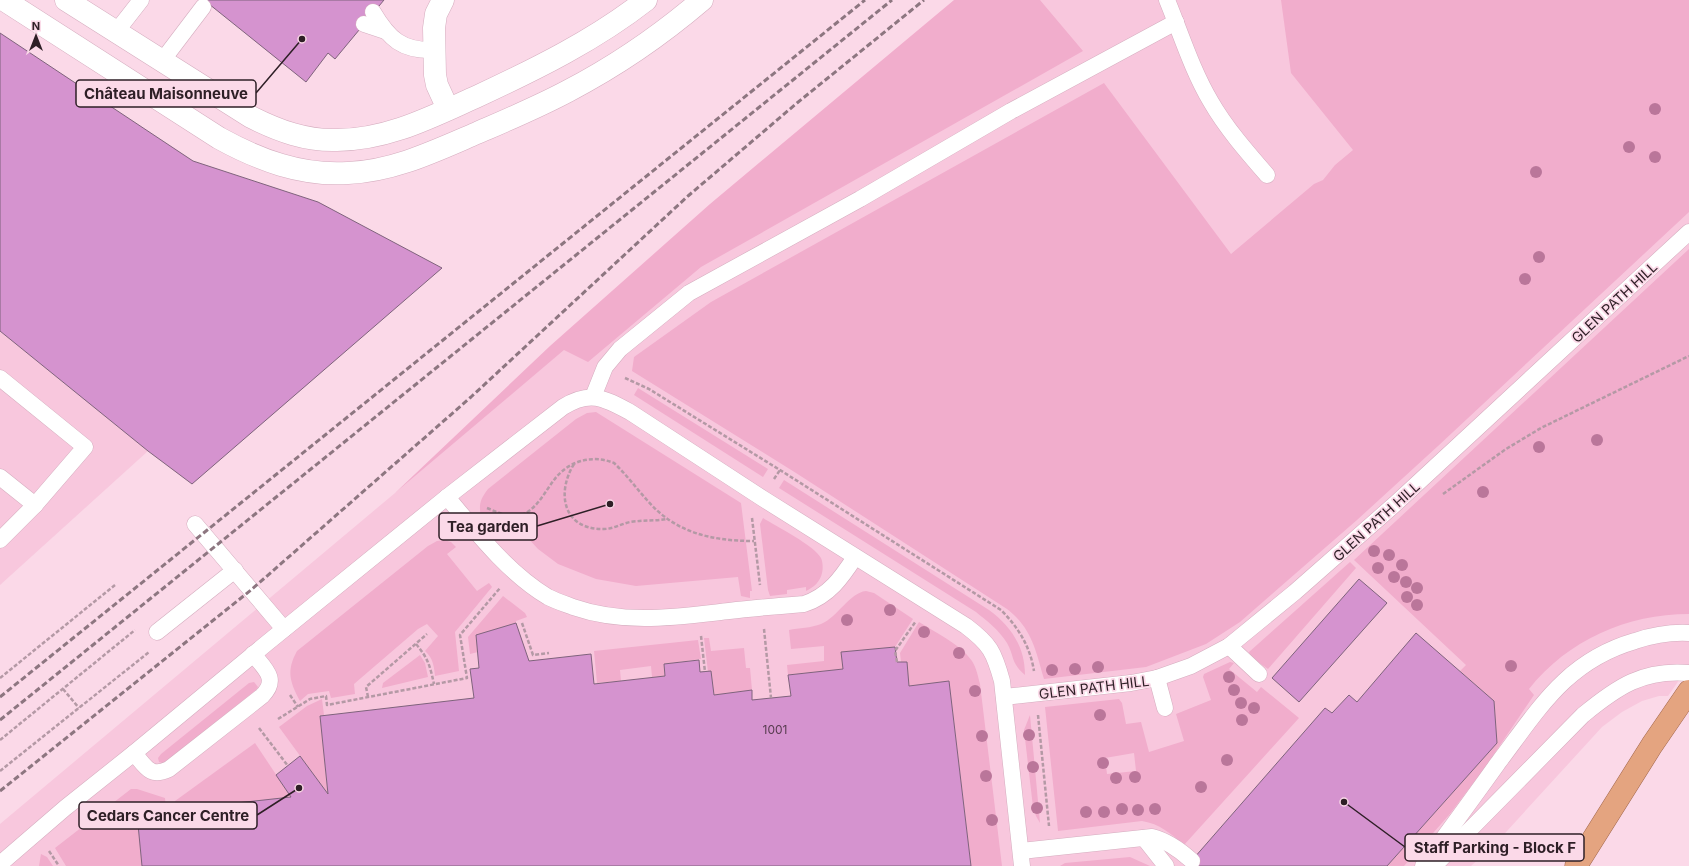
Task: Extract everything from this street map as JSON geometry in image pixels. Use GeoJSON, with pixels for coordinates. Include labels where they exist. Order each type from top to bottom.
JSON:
{"type":"FeatureCollection","features":[{"type":"Feature","properties":{"kind":"highway"},"geometry":{"type":"LineString","coordinates":[[1576,866],[1652,745],[1689,691]]}},
{"type":"Feature","properties":{"kind":"main road"},"geometry":{"type":"LineString","coordinates":[[4,0],[218,138],[273,163],[298,170],[327,173],[366,172],[383,169],[415,159],[532,109],[590,79],[633,52],[687,13],[702,0]]}},
{"type":"Feature","properties":{"kind":"main road"},"geometry":{"type":"LineString","coordinates":[[66,0],[251,117],[281,131],[296,136],[338,140],[381,135],[448,109],[529,72],[566,52],[597,34],[646,0]]}},
{"type":"Feature","properties":{"kind":"main road"},"geometry":{"type":"LineString","coordinates":[[443,0],[436,14],[434,50],[437,85],[448,109]]}},
{"type":"Feature","properties":{"kind":"lane"},"geometry":{"type":"LineString","coordinates":[[116,32],[141,0]]}},
{"type":"Feature","properties":{"kind":"lane"},"geometry":{"type":"LineString","coordinates":[[1166,0],[1211,102],[1233,134],[1267,175]]}},
{"type":"Feature","properties":{"kind":"lane"},"geometry":{"type":"LineString","coordinates":[[162,61],[203,7]]}},
{"type":"Feature","properties":{"kind":"lane"},"geometry":{"type":"LineString","coordinates":[[369,18],[407,47],[421,50],[434,50]]}},
{"type":"Feature","properties":{"kind":"lane"},"geometry":{"type":"LineString","coordinates":[[593,397],[605,367],[620,349],[690,293],[860,199],[1012,111],[1176,22]]}},
{"type":"Feature","properties":{"kind":"lane","name":"GLEN PATH HILL"},"geometry":{"type":"LineString","coordinates":[[1004,697],[1131,683],[1157,678],[1191,666],[1229,646],[1290,597],[1407,493],[1689,232]]}},
{"type":"Feature","properties":{"kind":"lane"},"geometry":{"type":"LineString","coordinates":[[0,378],[85,447],[35,505],[0,540]]}},
{"type":"Feature","properties":{"kind":"lane"},"geometry":{"type":"LineString","coordinates":[[8,862],[65,808],[447,497],[563,407],[577,399],[593,397],[607,400],[630,412],[966,626],[983,639],[995,657],[1002,681],[1022,859],[1144,838],[1152,838],[1167,842],[1174,846],[1192,861]]}},
{"type":"Feature","properties":{"kind":"lane"},"geometry":{"type":"LineString","coordinates":[[0,477],[35,505]]}},
{"type":"Feature","properties":{"kind":"lane"},"geometry":{"type":"LineString","coordinates":[[447,497],[500,557],[536,589],[550,598],[565,604],[585,611],[608,616],[650,619],[804,604],[814,601],[827,593],[842,577],[856,557]]}},
{"type":"Feature","properties":{"kind":"lane"},"geometry":{"type":"LineString","coordinates":[[195,524],[284,629]]}},
{"type":"Feature","properties":{"kind":"lane"},"geometry":{"type":"LineString","coordinates":[[157,632],[235,570]]}},
{"type":"Feature","properties":{"kind":"lane"},"geometry":{"type":"LineString","coordinates":[[1423,866],[1542,705],[1570,675],[1601,654],[1630,642],[1662,634],[1689,633]]}},
{"type":"Feature","properties":{"kind":"lane"},"geometry":{"type":"LineString","coordinates":[[1229,646],[1259,674]]}},
{"type":"Feature","properties":{"kind":"lane"},"geometry":{"type":"LineString","coordinates":[[134,753],[148,770],[156,774],[169,769],[262,696],[269,686],[269,675],[253,654]]}},
{"type":"Feature","properties":{"kind":"lane"},"geometry":{"type":"LineString","coordinates":[[1434,866],[1583,715],[1603,699],[1620,687],[1638,678],[1658,674],[1689,673]]}},
{"type":"Feature","properties":{"kind":"lane"},"geometry":{"type":"LineString","coordinates":[[1157,678],[1165,708]]}},
{"type":"Feature","properties":{"kind":"lane"},"geometry":{"type":"LineString","coordinates":[[1144,838],[1166,866]]}},
{"type":"Feature","properties":{"kind":"path"},"geometry":{"type":"LineString","coordinates":[[1407,493],[1414,499],[1424,503],[1439,497],[1506,449],[1541,428],[1689,356]]}},
{"type":"Feature","properties":{"kind":"path"},"geometry":{"type":"LineString","coordinates":[[620,376],[649,389],[1001,610],[1016,625],[1022,635],[1031,656],[1034,673]]}},
{"type":"Feature","properties":{"kind":"path"},"geometry":{"type":"LineString","coordinates":[[486,508],[509,516],[518,516],[527,512],[535,506],[554,479],[564,470],[575,463],[595,458],[614,463],[627,476],[647,501],[668,519],[693,533],[729,541],[754,541]]}},
{"type":"Feature","properties":{"kind":"path"},"geometry":{"type":"LineString","coordinates":[[575,463],[568,474],[565,484],[565,504],[568,512],[584,526],[604,529],[628,523],[668,519]]}},
{"type":"Feature","properties":{"kind":"path"},"geometry":{"type":"LineString","coordinates":[[772,484],[780,470]]}},
{"type":"Feature","properties":{"kind":"path"},"geometry":{"type":"LineString","coordinates":[[752,516],[760,590]]}},
{"type":"Feature","properties":{"kind":"path"},"geometry":{"type":"LineString","coordinates":[[0,678],[115,585]]}},
{"type":"Feature","properties":{"kind":"path"},"geometry":{"type":"LineString","coordinates":[[278,720],[310,699],[326,696],[327,705],[467,678],[460,635],[500,588]]}},
{"type":"Feature","properties":{"kind":"path"},"geometry":{"type":"LineString","coordinates":[[897,662],[896,651],[918,617]]}},
{"type":"Feature","properties":{"kind":"path"},"geometry":{"type":"LineString","coordinates":[[522,623],[533,654],[549,653]]}},
{"type":"Feature","properties":{"kind":"path"},"geometry":{"type":"LineString","coordinates":[[0,740],[140,626]]}},
{"type":"Feature","properties":{"kind":"path"},"geometry":{"type":"LineString","coordinates":[[764,629],[771,698]]}},
{"type":"Feature","properties":{"kind":"path"},"geometry":{"type":"LineString","coordinates":[[368,697],[366,687],[427,634]]}},
{"type":"Feature","properties":{"kind":"path"},"geometry":{"type":"LineString","coordinates":[[700,636],[705,672]]}},
{"type":"Feature","properties":{"kind":"path"},"geometry":{"type":"LineString","coordinates":[[416,644],[425,654],[434,684]]}},
{"type":"Feature","properties":{"kind":"path"},"geometry":{"type":"LineString","coordinates":[[0,771],[151,651]]}},
{"type":"Feature","properties":{"kind":"path"},"geometry":{"type":"LineString","coordinates":[[63,689],[79,708]]}},
{"type":"Feature","properties":{"kind":"path"},"geometry":{"type":"LineString","coordinates":[[288,693],[298,707]]}},
{"type":"Feature","properties":{"kind":"path"},"geometry":{"type":"LineString","coordinates":[[1038,708],[1049,828]]}},
{"type":"Feature","properties":{"kind":"path"},"geometry":{"type":"LineString","coordinates":[[262,732],[288,766]]}},
{"type":"Feature","properties":{"kind":"path"},"geometry":{"type":"LineString","coordinates":[[48,850],[59,866]]}},
{"type":"Feature","properties":{"kind":"shaded area"},"geometry":{"type":"Polygon","coordinates":[[[954,0],[1040,0],[1083,51],[701,267],[588,362],[564,350],[395,493],[550,346],[710,204],[954,0]]]}},
{"type":"Feature","properties":{"kind":"shaded area"},"geometry":{"type":"Polygon","coordinates":[[[990,0],[1689,0],[1689,666],[1668,696],[1659,696],[1642,701],[1622,712],[1602,727],[1496,843],[1471,866],[0,866],[0,824],[395,493],[776,170],[990,0]]]}},
{"type":"Feature","properties":{"kind":"shaded area"},"geometry":{"type":"Polygon","coordinates":[[[1281,0],[1689,0],[1689,212],[1357,520],[1240,622],[1206,644],[1146,667],[1044,679],[1028,632],[1007,609],[796,473],[632,371],[634,357],[711,302],[1104,83],[1231,254],[1314,184],[1323,180],[1335,165],[1353,150],[1291,73],[1281,0]]]}},
{"type":"Feature","properties":{"kind":"shaded area"},"geometry":{"type":"Polygon","coordinates":[[[1689,249],[1689,614],[1666,615],[1621,625],[1600,633],[1580,644],[1562,657],[1529,689],[1534,695],[1484,769],[1449,815],[1404,866],[1387,866],[1497,743],[1494,701],[1460,671],[1466,665],[1354,560],[1689,249]]]}},
{"type":"Feature","properties":{"kind":"shaded area"},"geometry":{"type":"Polygon","coordinates":[[[0,331],[148,451],[0,585],[0,331]]]}},
{"type":"Feature","properties":{"kind":"shaded area"},"geometry":{"type":"Polygon","coordinates":[[[638,388],[768,469],[763,477],[634,395],[638,388]]]}},
{"type":"Feature","properties":{"kind":"shaded area"},"geometry":{"type":"Polygon","coordinates":[[[596,412],[741,503],[752,591],[750,591],[750,598],[741,596],[738,577],[636,586],[596,579],[558,564],[538,549],[515,524],[501,537],[496,536],[498,534],[485,520],[482,523],[480,505],[482,498],[488,489],[576,419],[587,413],[596,412]]]}},
{"type":"Feature","properties":{"kind":"shaded area"},"geometry":{"type":"Polygon","coordinates":[[[784,480],[997,616],[1010,630],[1019,646],[1025,675],[1015,663],[1004,638],[993,626],[976,612],[779,488],[784,480]]]}},
{"type":"Feature","properties":{"kind":"shaded area"},"geometry":{"type":"Polygon","coordinates":[[[763,518],[803,542],[821,558],[823,568],[821,576],[812,588],[806,591],[806,587],[787,590],[787,594],[770,596],[760,524],[763,518]]]}},
{"type":"Feature","properties":{"kind":"shaded area"},"geometry":{"type":"Polygon","coordinates":[[[444,540],[451,542],[456,547],[447,554],[477,591],[489,583],[492,587],[455,632],[459,671],[435,676],[434,666],[425,651],[438,636],[427,624],[418,629],[354,684],[355,694],[331,698],[329,691],[308,694],[300,701],[292,682],[290,671],[297,651],[428,546],[437,541],[444,540]]]}},
{"type":"Feature","properties":{"kind":"shaded area"},"geometry":{"type":"Polygon","coordinates":[[[1350,562],[1356,568],[1268,669],[1251,657],[1249,652],[1350,562]]]}},
{"type":"Feature","properties":{"kind":"shaded area"},"geometry":{"type":"Polygon","coordinates":[[[866,591],[874,593],[913,619],[895,647],[842,652],[843,669],[788,675],[787,665],[824,661],[824,646],[791,649],[789,630],[809,627],[827,621],[854,596],[866,591]]]}},
{"type":"Feature","properties":{"kind":"shaded area"},"geometry":{"type":"Polygon","coordinates":[[[503,596],[525,613],[527,617],[516,621],[516,623],[476,635],[478,652],[470,654],[468,637],[503,596]]]}},
{"type":"Feature","properties":{"kind":"shaded area"},"geometry":{"type":"Polygon","coordinates":[[[919,622],[961,649],[972,661],[976,669],[980,684],[1002,866],[971,866],[949,681],[909,686],[907,662],[901,662],[900,653],[919,622]]]}},
{"type":"Feature","properties":{"kind":"shaded area"},"geometry":{"type":"Polygon","coordinates":[[[704,638],[709,638],[711,651],[744,648],[746,668],[750,668],[752,690],[714,695],[711,672],[708,672],[704,638]]]}},
{"type":"Feature","properties":{"kind":"shaded area"},"geometry":{"type":"Polygon","coordinates":[[[698,640],[701,659],[664,664],[665,676],[652,677],[651,666],[620,670],[621,681],[597,683],[594,651],[698,640]]]}},
{"type":"Feature","properties":{"kind":"shaded area"},"geometry":{"type":"Polygon","coordinates":[[[420,655],[425,663],[428,677],[382,688],[383,683],[420,655]]]}},
{"type":"Feature","properties":{"kind":"shaded area"},"geometry":{"type":"Polygon","coordinates":[[[1230,662],[1234,663],[1229,669],[1257,692],[1261,687],[1299,718],[1184,845],[1160,827],[1142,821],[1058,831],[1045,707],[1119,699],[1122,703],[1126,724],[1141,722],[1149,752],[1184,741],[1176,714],[1211,700],[1203,677],[1204,674],[1230,662]],[[1134,753],[1105,758],[1107,774],[1136,771],[1134,753]]]}},
{"type":"Feature","properties":{"kind":"shaded area"},"geometry":{"type":"Polygon","coordinates":[[[254,682],[258,687],[256,690],[166,762],[159,762],[158,758],[161,754],[249,683],[254,682]]]}},
{"type":"Feature","properties":{"kind":"shaded area"},"geometry":{"type":"Polygon","coordinates":[[[322,699],[324,715],[320,716],[328,794],[279,727],[307,706],[322,699]]]}},
{"type":"Feature","properties":{"kind":"shaded area"},"geometry":{"type":"Polygon","coordinates":[[[1030,715],[1040,823],[1033,807],[1024,730],[1030,715]]]}},
{"type":"Feature","properties":{"kind":"shaded area"},"geometry":{"type":"Polygon","coordinates":[[[255,743],[291,797],[175,810],[175,801],[255,743]]]}},
{"type":"Feature","properties":{"kind":"shaded area"},"geometry":{"type":"Polygon","coordinates":[[[131,789],[137,789],[165,798],[166,811],[137,814],[142,866],[66,866],[55,848],[131,789]]]}},
{"type":"Feature","properties":{"kind":"shaded area"},"geometry":{"type":"Polygon","coordinates":[[[41,854],[47,857],[53,866],[39,866],[41,854]]]}},
{"type":"Feature","properties":{"kind":"shaded area"},"geometry":{"type":"Polygon","coordinates":[[[1130,857],[1150,866],[1060,866],[1065,863],[1130,857]]]}},
{"type":"Feature","properties":{"kind":"building"},"geometry":{"type":"Polygon","coordinates":[[[204,0],[384,0],[335,59],[328,53],[306,82],[204,0]]]}},
{"type":"Feature","properties":{"kind":"building"},"geometry":{"type":"Polygon","coordinates":[[[0,33],[193,161],[318,202],[442,268],[192,484],[148,451],[0,331],[0,33]]]}},
{"type":"Feature","properties":{"kind":"building"},"geometry":{"type":"Polygon","coordinates":[[[1359,579],[1387,603],[1299,702],[1272,678],[1359,579]]]}},
{"type":"Feature","properties":{"kind":"building"},"geometry":{"type":"Polygon","coordinates":[[[516,623],[529,661],[591,654],[594,684],[665,676],[664,664],[699,660],[700,672],[711,671],[714,695],[752,690],[752,700],[791,696],[788,675],[843,669],[841,652],[895,647],[897,662],[907,662],[909,686],[949,681],[971,866],[142,866],[137,814],[291,797],[276,775],[300,756],[328,794],[320,716],[474,698],[470,669],[479,668],[476,635],[516,623]]]}},
{"type":"Feature","properties":{"kind":"building"},"geometry":{"type":"Polygon","coordinates":[[[1416,633],[1494,701],[1497,743],[1387,866],[1187,866],[1325,708],[1332,713],[1349,695],[1357,702],[1416,633]]]}},
{"type":"Feature","properties":{"kind":"railway"},"geometry":{"type":"LineString","coordinates":[[0,697],[865,0]]}},
{"type":"Feature","properties":{"kind":"railway"},"geometry":{"type":"LineString","coordinates":[[0,720],[892,0]]}},
{"type":"Feature","properties":{"kind":"railway"},"geometry":{"type":"LineString","coordinates":[[0,791],[251,590],[471,397],[688,196],[797,103],[924,0]]}},
{"type":"Feature","properties":{"kind":"place","name":"Château Maisonneuve"},"geometry":{"type":"Point","coordinates":[302,39]}},
{"type":"Feature","properties":{"kind":"place","name":"Tea garden"},"geometry":{"type":"Point","coordinates":[610,504]}},
{"type":"Feature","properties":{"kind":"place","name":"Cedars Cancer Centre"},"geometry":{"type":"Point","coordinates":[299,788]}},
{"type":"Feature","properties":{"kind":"place","name":"Staff Parking - Block F"},"geometry":{"type":"Point","coordinates":[1344,802]}}]}
